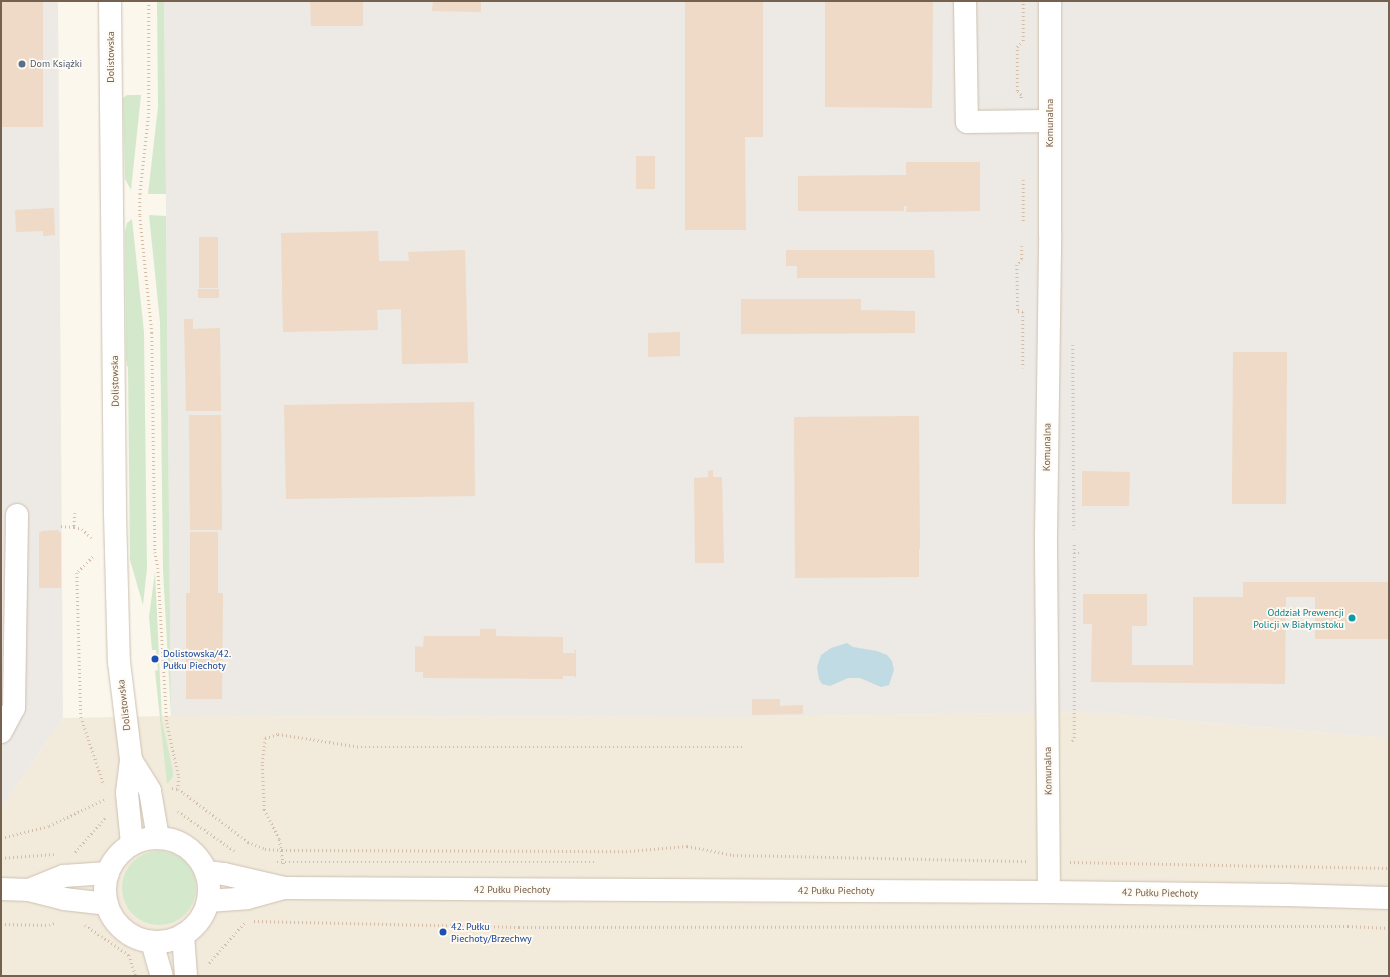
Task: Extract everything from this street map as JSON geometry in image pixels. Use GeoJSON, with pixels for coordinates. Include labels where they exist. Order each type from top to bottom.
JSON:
{"type":"FeatureCollection","features":[{"type":"Feature","properties":{"kind":"street","name":"Dolistowska"},"geometry":{"type":"LineString","coordinates":[[110,1],[119,662],[131,760],[127,793],[132,844]]}},
{"type":"Feature","properties":{"kind":"street"},"geometry":{"type":"LineString","coordinates":[[965,1],[967,122],[1050,120]]}},
{"type":"Feature","properties":{"kind":"street","name":"Komunalna"},"geometry":{"type":"LineString","coordinates":[[1049,892],[1046,536],[1050,1]]}},
{"type":"Feature","properties":{"kind":"street"},"geometry":{"type":"LineString","coordinates":[[1,732],[14,708],[17,515]]}},
{"type":"Feature","properties":{"kind":"street","name":"Dolistowska"},"geometry":{"type":"LineString","coordinates":[[131,760],[150,791],[158,838]]}},
{"type":"Feature","properties":{"kind":"street"},"geometry":{"type":"LineString","coordinates":[[158,838],[173,840],[187,847],[198,858],[206,872],[209,887],[208,901],[203,915],[194,926],[183,935],[168,941],[152,942],[137,938],[124,930],[114,918],[107,904],[105,888],[108,872],[118,856],[132,844],[144,839],[158,838]]}},
{"type":"Feature","properties":{"kind":"street"},"geometry":{"type":"LineString","coordinates":[[29,890],[64,876],[108,872]]}},
{"type":"Feature","properties":{"kind":"street","name":"42 Pułku Piechoty"},"geometry":{"type":"LineString","coordinates":[[206,872],[224,874],[284,888],[1049,892],[1389,898]]}},
{"type":"Feature","properties":{"kind":"street","name":"42 Pułku Piechoty"},"geometry":{"type":"LineString","coordinates":[[208,901],[248,898],[284,888]]}},
{"type":"Feature","properties":{"kind":"street"},"geometry":{"type":"LineString","coordinates":[[1,889],[29,890],[64,899],[107,904]]}},
{"type":"Feature","properties":{"kind":"street"},"geometry":{"type":"LineString","coordinates":[[183,935],[195,972]]}},
{"type":"Feature","properties":{"kind":"street"},"geometry":{"type":"LineString","coordinates":[[152,942],[162,976]]}},
{"type":"Feature","properties":{"kind":"path"},"geometry":{"type":"LineString","coordinates":[[149,1],[149,113],[140,194],[140,216],[152,333],[155,552],[158,568],[167,723],[179,777],[178,789]]}},
{"type":"Feature","properties":{"kind":"path"},"geometry":{"type":"LineString","coordinates":[[1022,121],[1021,95],[1017,91],[1017,47],[1023,40],[1023,1]]}},
{"type":"Feature","properties":{"kind":"path"},"geometry":{"type":"LineString","coordinates":[[1023,180],[1023,221]]}},
{"type":"Feature","properties":{"kind":"path"},"geometry":{"type":"LineString","coordinates":[[74,527],[75,513]]}},
{"type":"Feature","properties":{"kind":"path"},"geometry":{"type":"LineString","coordinates":[[61,526],[82,529],[95,542]]}},
{"type":"Feature","properties":{"kind":"path"},"geometry":{"type":"LineString","coordinates":[[98,551],[77,573],[80,717],[106,792]]}},
{"type":"Feature","properties":{"kind":"path"},"geometry":{"type":"LineString","coordinates":[[1074,553],[1082,553]]}},
{"type":"Feature","properties":{"kind":"path"},"geometry":{"type":"LineString","coordinates":[[284,888],[282,850],[276,832],[264,810],[262,763],[265,738],[278,734],[361,747],[745,747]]}},
{"type":"Feature","properties":{"kind":"path"},"geometry":{"type":"LineString","coordinates":[[170,788],[178,789],[248,842],[265,848],[282,850],[630,851],[687,846],[733,855],[1032,861]]}},
{"type":"Feature","properties":{"kind":"path"},"geometry":{"type":"LineString","coordinates":[[1,838],[49,826],[92,803]]}},
{"type":"Feature","properties":{"kind":"path"},"geometry":{"type":"LineString","coordinates":[[171,807],[242,857]]}},
{"type":"Feature","properties":{"kind":"path"},"geometry":{"type":"LineString","coordinates":[[70,852],[76,852],[107,816]]}},
{"type":"Feature","properties":{"kind":"path"},"geometry":{"type":"LineString","coordinates":[[1,858],[56,854]]}},
{"type":"Feature","properties":{"kind":"path"},"geometry":{"type":"LineString","coordinates":[[276,862],[594,862]]}},
{"type":"Feature","properties":{"kind":"path"},"geometry":{"type":"LineString","coordinates":[[1065,862],[1389,868]]}},
{"type":"Feature","properties":{"kind":"path"},"geometry":{"type":"LineString","coordinates":[[195,972],[247,920],[259,922],[519,926],[1348,926],[1389,928]]}},
{"type":"Feature","properties":{"kind":"path"},"geometry":{"type":"LineString","coordinates":[[1,924],[50,925],[56,921]]}},
{"type":"Feature","properties":{"kind":"path"},"geometry":{"type":"LineString","coordinates":[[82,924],[129,955],[136,976]]}},
{"type":"Feature","properties":{"kind":"shaded area"},"geometry":{"type":"Polygon","coordinates":[[[1,1],[58,1],[63,718],[1,809],[1,1]]]}},
{"type":"Feature","properties":{"kind":"shaded area"},"geometry":{"type":"Polygon","coordinates":[[[164,1],[1389,1],[1389,738],[1084,712],[744,717],[171,716],[164,1]]]}},
{"type":"Feature","properties":{"kind":"shaded area"},"geometry":{"type":"Polygon","coordinates":[[[1084,712],[1389,738],[1389,976],[1,976],[1,809],[63,718],[171,716],[744,717],[1084,712]]]}},
{"type":"Feature","properties":{"kind":"green space"},"geometry":{"type":"Polygon","coordinates":[[[157,1],[164,1],[166,194],[148,194],[158,107],[157,1]]]}},
{"type":"Feature","properties":{"kind":"green space"},"geometry":{"type":"Polygon","coordinates":[[[127,95],[141,95],[131,190],[125,179],[123,98],[127,95]]]}},
{"type":"Feature","properties":{"kind":"green space"},"geometry":{"type":"Polygon","coordinates":[[[149,215],[166,216],[171,716],[163,570],[160,322],[149,215]]]}},
{"type":"Feature","properties":{"kind":"green space"},"geometry":{"type":"Polygon","coordinates":[[[132,219],[144,332],[147,568],[143,605],[130,560],[125,231],[127,223],[132,219]]]}},
{"type":"Feature","properties":{"kind":"green space"},"geometry":{"type":"Polygon","coordinates":[[[155,572],[162,721],[173,771],[173,777],[167,784],[155,671],[158,670],[156,650],[152,650],[149,617],[155,572]]]}},
{"type":"Feature","properties":{"kind":"green space"},"geometry":{"type":"Polygon","coordinates":[[[159,851],[173,854],[185,862],[193,874],[196,888],[193,902],[185,914],[173,922],[159,925],[145,922],[133,914],[125,902],[122,888],[125,874],[133,862],[145,854],[159,851]]]}},
{"type":"Feature","properties":{"kind":"water"},"geometry":{"type":"Polygon","coordinates":[[[847,643],[853,647],[877,651],[887,655],[892,661],[894,670],[889,685],[881,687],[860,678],[848,678],[830,686],[822,684],[819,679],[817,667],[821,655],[831,648],[847,643]]]}},
{"type":"Feature","properties":{"kind":"building","name":"Dom Książki"},"geometry":{"type":"Polygon","coordinates":[[[1,1],[43,1],[43,127],[1,127],[1,1]]]}},
{"type":"Feature","properties":{"kind":"building"},"geometry":{"type":"Polygon","coordinates":[[[310,1],[363,1],[363,26],[311,26],[310,1]]]}},
{"type":"Feature","properties":{"kind":"building"},"geometry":{"type":"Polygon","coordinates":[[[433,1],[481,1],[481,12],[432,11],[433,1]]]}},
{"type":"Feature","properties":{"kind":"building"},"geometry":{"type":"Polygon","coordinates":[[[685,1],[763,1],[763,137],[745,137],[746,230],[685,230],[685,1]]]}},
{"type":"Feature","properties":{"kind":"building"},"geometry":{"type":"Polygon","coordinates":[[[825,1],[933,1],[932,108],[825,107],[825,1]]]}},
{"type":"Feature","properties":{"kind":"building"},"geometry":{"type":"Polygon","coordinates":[[[636,156],[655,156],[655,189],[636,189],[636,156]]]}},
{"type":"Feature","properties":{"kind":"building"},"geometry":{"type":"Polygon","coordinates":[[[906,162],[980,162],[980,211],[906,212],[907,206],[904,206],[904,211],[798,211],[798,176],[906,175],[906,162]]]}},
{"type":"Feature","properties":{"kind":"building"},"geometry":{"type":"Polygon","coordinates":[[[54,208],[55,235],[43,236],[43,231],[16,232],[15,210],[54,208]]]}},
{"type":"Feature","properties":{"kind":"building"},"geometry":{"type":"Polygon","coordinates":[[[378,231],[379,261],[409,261],[408,252],[465,250],[468,363],[402,364],[401,309],[377,310],[378,330],[283,332],[281,233],[378,231]]]}},
{"type":"Feature","properties":{"kind":"building"},"geometry":{"type":"Polygon","coordinates":[[[199,237],[218,237],[218,288],[199,288],[199,237]]]}},
{"type":"Feature","properties":{"kind":"building"},"geometry":{"type":"Polygon","coordinates":[[[786,250],[934,250],[935,278],[797,278],[797,266],[786,266],[786,250]]]}},
{"type":"Feature","properties":{"kind":"building"},"geometry":{"type":"Polygon","coordinates":[[[198,289],[219,289],[219,298],[198,298],[198,289]]]}},
{"type":"Feature","properties":{"kind":"building"},"geometry":{"type":"Polygon","coordinates":[[[741,299],[861,299],[861,310],[915,311],[915,333],[741,334],[741,299]]]}},
{"type":"Feature","properties":{"kind":"building"},"geometry":{"type":"Polygon","coordinates":[[[184,319],[193,319],[193,329],[220,328],[221,411],[186,411],[184,319]]]}},
{"type":"Feature","properties":{"kind":"building"},"geometry":{"type":"Polygon","coordinates":[[[680,332],[680,356],[648,357],[648,333],[680,332]]]}},
{"type":"Feature","properties":{"kind":"building"},"geometry":{"type":"Polygon","coordinates":[[[1233,352],[1287,352],[1286,504],[1232,504],[1233,352]]]}},
{"type":"Feature","properties":{"kind":"building"},"geometry":{"type":"Polygon","coordinates":[[[474,402],[475,496],[286,499],[284,405],[474,402]]]}},
{"type":"Feature","properties":{"kind":"building"},"geometry":{"type":"Polygon","coordinates":[[[189,415],[221,415],[222,530],[190,530],[189,415]]]}},
{"type":"Feature","properties":{"kind":"building"},"geometry":{"type":"Polygon","coordinates":[[[919,416],[919,577],[795,578],[794,417],[919,416]]]}},
{"type":"Feature","properties":{"kind":"building"},"geometry":{"type":"Polygon","coordinates":[[[713,470],[713,477],[722,477],[724,563],[695,563],[694,478],[708,477],[708,471],[713,470]]]}},
{"type":"Feature","properties":{"kind":"building"},"geometry":{"type":"Polygon","coordinates":[[[1082,471],[1130,472],[1129,506],[1082,506],[1082,471]]]}},
{"type":"Feature","properties":{"kind":"building"},"geometry":{"type":"Polygon","coordinates":[[[58,530],[61,534],[61,588],[39,588],[39,533],[42,531],[58,530]]]}},
{"type":"Feature","properties":{"kind":"building"},"geometry":{"type":"Polygon","coordinates":[[[190,532],[218,532],[218,593],[223,593],[222,699],[186,699],[186,593],[190,593],[190,532]]]}},
{"type":"Feature","properties":{"kind":"building"},"geometry":{"type":"Polygon","coordinates":[[[1243,582],[1389,582],[1389,639],[1315,639],[1315,597],[1286,597],[1285,684],[1091,682],[1092,624],[1083,624],[1083,594],[1147,594],[1147,626],[1132,626],[1132,665],[1193,665],[1193,597],[1243,597],[1243,582]]]}},
{"type":"Feature","properties":{"kind":"building"},"geometry":{"type":"Polygon","coordinates":[[[480,629],[496,629],[496,636],[563,637],[563,653],[575,653],[574,650],[576,650],[576,678],[574,676],[563,676],[563,679],[423,678],[423,672],[415,672],[415,646],[423,647],[424,636],[480,636],[480,629]]]}},
{"type":"Feature","properties":{"kind":"building"},"geometry":{"type":"Polygon","coordinates":[[[752,699],[780,699],[780,706],[803,705],[803,714],[752,715],[752,699]]]}},
{"type":"Feature","properties":{"kind":"place","name":"Dom Książki"},"geometry":{"type":"Point","coordinates":[22,64]}},
{"type":"Feature","properties":{"kind":"place","name":"Oddział Prewencji Policji w Białymstoku"},"geometry":{"type":"Point","coordinates":[1352,618]}},
{"type":"Feature","properties":{"kind":"place","name":"Dolistowska/42. Pułku Piechoty"},"geometry":{"type":"Point","coordinates":[155,659]}},
{"type":"Feature","properties":{"kind":"place","name":"42. Pułku Piechoty/Brzechwy"},"geometry":{"type":"Point","coordinates":[443,932]}}]}
